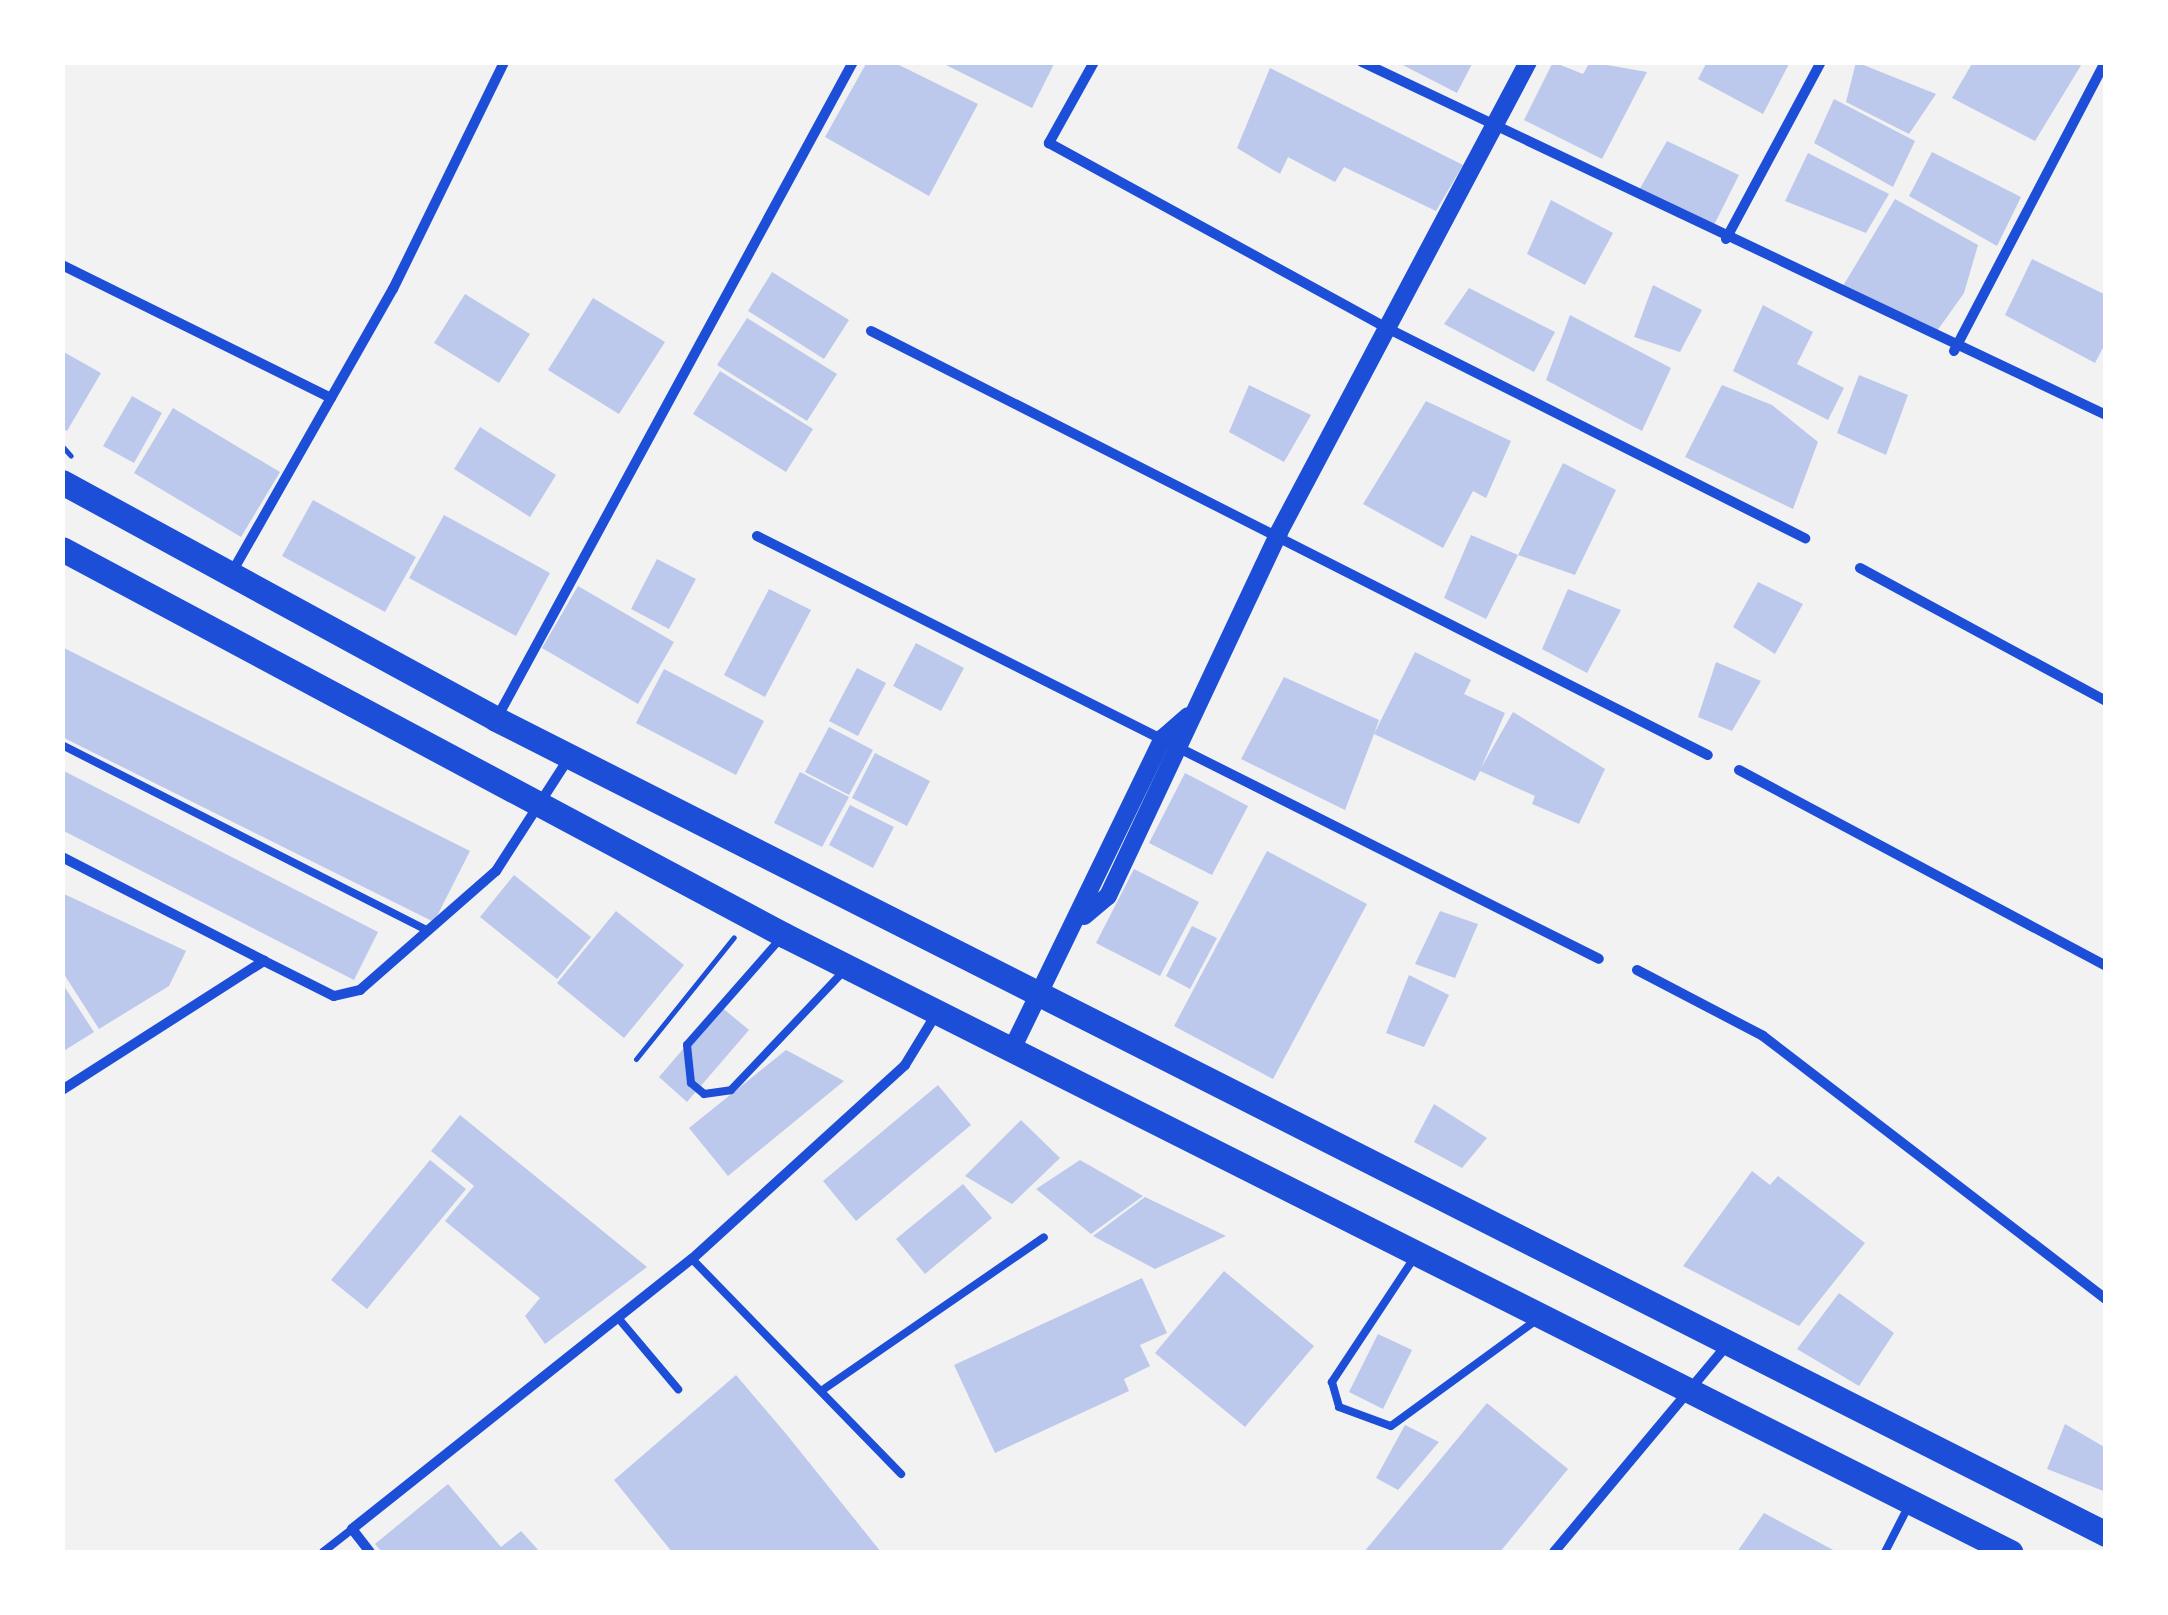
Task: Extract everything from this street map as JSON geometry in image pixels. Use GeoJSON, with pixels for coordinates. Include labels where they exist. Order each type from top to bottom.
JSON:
{"type":"FeatureCollection","features":[{"type":"Feature","properties":{"kind":"main road"},"geometry":{"type":"LineString","coordinates":[[62,482],[496,719],[2106,1534]]}},
{"type":"Feature","properties":{"kind":"main road"},"geometry":{"type":"LineString","coordinates":[[62,549],[784,934],[2010,1552]]}},
{"type":"Feature","properties":{"kind":"street"},"geometry":{"type":"LineString","coordinates":[[230,575],[330,398],[504,62]]}},
{"type":"Feature","properties":{"kind":"street"},"geometry":{"type":"LineString","coordinates":[[496,719],[854,62]]}},
{"type":"Feature","properties":{"kind":"street"},"geometry":{"type":"LineString","coordinates":[[1094,62],[1049,143],[1389,329],[1805,538]]}},
{"type":"Feature","properties":{"kind":"street"},"geometry":{"type":"LineString","coordinates":[[1362,62],[1954,351],[2106,415]]}},
{"type":"Feature","properties":{"kind":"street"},"geometry":{"type":"LineString","coordinates":[[1012,1050],[1084,916],[1108,896],[1184,748],[1188,716],[1279,532],[1528,62]]}},
{"type":"Feature","properties":{"kind":"street"},"geometry":{"type":"LineString","coordinates":[[1726,238],[1821,62]]}},
{"type":"Feature","properties":{"kind":"street"},"geometry":{"type":"LineString","coordinates":[[1954,351],[2105,62]]}},
{"type":"Feature","properties":{"kind":"street"},"geometry":{"type":"LineString","coordinates":[[62,265],[330,398]]}},
{"type":"Feature","properties":{"kind":"street"},"geometry":{"type":"LineString","coordinates":[[871,332],[1279,532],[1708,754]]}},
{"type":"Feature","properties":{"kind":"street"},"geometry":{"type":"LineString","coordinates":[[757,536],[1600,959]]}},
{"type":"Feature","properties":{"kind":"street"},"geometry":{"type":"LineString","coordinates":[[1860,568],[2106,700]]}},
{"type":"Feature","properties":{"kind":"street"},"geometry":{"type":"LineString","coordinates":[[1084,916],[1087,885],[1163,738],[1188,716]]}},
{"type":"Feature","properties":{"kind":"street"},"geometry":{"type":"LineString","coordinates":[[62,857],[264,961],[348,997],[432,933],[496,872],[541,807],[571,754]]}},
{"type":"Feature","properties":{"kind":"street"},"geometry":{"type":"LineString","coordinates":[[1740,770],[2106,966]]}},
{"type":"Feature","properties":{"kind":"street"},"geometry":{"type":"LineString","coordinates":[[62,1090],[264,961]]}},
{"type":"Feature","properties":{"kind":"street"},"geometry":{"type":"LineString","coordinates":[[1637,970],[1763,1036],[2106,1299]]}},
{"type":"Feature","properties":{"kind":"street"},"geometry":{"type":"LineString","coordinates":[[370,1552],[352,1530],[692,1259],[905,1065],[938,1010]]}},
{"type":"Feature","properties":{"kind":"street"},"geometry":{"type":"LineString","coordinates":[[1554,1552],[1728,1344]]}},
{"type":"Feature","properties":{"kind":"lane"},"geometry":{"type":"LineString","coordinates":[[62,745],[432,933]]}},
{"type":"Feature","properties":{"kind":"lane"},"geometry":{"type":"LineString","coordinates":[[784,934],[687,1045],[691,1083],[704,1094],[732,1090],[848,966]]}},
{"type":"Feature","properties":{"kind":"lane"},"geometry":{"type":"LineString","coordinates":[[824,1389],[1044,1237]]}},
{"type":"Feature","properties":{"kind":"lane"},"geometry":{"type":"LineString","coordinates":[[1416,1254],[1332,1382],[1338,1407],[1390,1426],[1540,1317]]}},
{"type":"Feature","properties":{"kind":"lane"},"geometry":{"type":"LineString","coordinates":[[692,1259],[824,1389],[901,1474]]}},
{"type":"Feature","properties":{"kind":"lane"},"geometry":{"type":"LineString","coordinates":[[620,1319],[678,1389]]}},
{"type":"Feature","properties":{"kind":"lane"},"geometry":{"type":"LineString","coordinates":[[1884,1552],[1910,1503]]}},
{"type":"Feature","properties":{"kind":"lane"},"geometry":{"type":"LineString","coordinates":[[323,1552],[352,1530]]}},
{"type":"Feature","properties":{"kind":"path"},"geometry":{"type":"LineString","coordinates":[[62,446],[74,452]]}},
{"type":"Feature","properties":{"kind":"path"},"geometry":{"type":"LineString","coordinates":[[636,1059],[752,916]]}},
{"type":"Feature","properties":{"kind":"building"},"geometry":{"type":"Polygon","coordinates":[[[867,62],[893,62],[978,104],[929,196],[825,137],[867,62]]]}},
{"type":"Feature","properties":{"kind":"building"},"geometry":{"type":"Polygon","coordinates":[[[940,62],[1055,62],[1032,108],[940,62]]]}},
{"type":"Feature","properties":{"kind":"building"},"geometry":{"type":"Polygon","coordinates":[[[1397,62],[1473,62],[1457,93],[1397,62]]]}},
{"type":"Feature","properties":{"kind":"building"},"geometry":{"type":"Polygon","coordinates":[[[1553,62],[1583,74],[1590,62],[1647,72],[1602,159],[1524,120],[1553,62]]]}},
{"type":"Feature","properties":{"kind":"building"},"geometry":{"type":"Polygon","coordinates":[[[1707,62],[1790,62],[1763,114],[1698,79],[1707,62]]]}},
{"type":"Feature","properties":{"kind":"building"},"geometry":{"type":"Polygon","coordinates":[[[1856,62],[1936,94],[1909,134],[1846,102],[1856,62]]]}},
{"type":"Feature","properties":{"kind":"building"},"geometry":{"type":"Polygon","coordinates":[[[1973,62],[2083,62],[2035,141],[1952,98],[1973,62]]]}},
{"type":"Feature","properties":{"kind":"building"},"geometry":{"type":"Polygon","coordinates":[[[1270,68],[1463,165],[1436,211],[1344,167],[1335,182],[1288,157],[1280,174],[1237,148],[1270,68]]]}},
{"type":"Feature","properties":{"kind":"building"},"geometry":{"type":"Polygon","coordinates":[[[1834,99],[1915,141],[1893,187],[1814,143],[1834,99]]]}},
{"type":"Feature","properties":{"kind":"building"},"geometry":{"type":"Polygon","coordinates":[[[1667,141],[1739,175],[1714,225],[1639,190],[1667,141]]]}},
{"type":"Feature","properties":{"kind":"building"},"geometry":{"type":"Polygon","coordinates":[[[1932,152],[2021,197],[1997,246],[1909,196],[1932,152]]]}},
{"type":"Feature","properties":{"kind":"building"},"geometry":{"type":"Polygon","coordinates":[[[1808,153],[1889,194],[1866,233],[1785,201],[1808,153]]]}},
{"type":"Feature","properties":{"kind":"building"},"geometry":{"type":"Polygon","coordinates":[[[1895,199],[1978,245],[1964,293],[1932,338],[1840,291],[1895,199]]]}},
{"type":"Feature","properties":{"kind":"building"},"geometry":{"type":"Polygon","coordinates":[[[1551,200],[1613,233],[1585,285],[1527,254],[1551,200]]]}},
{"type":"Feature","properties":{"kind":"building"},"geometry":{"type":"Polygon","coordinates":[[[2032,259],[2106,295],[2106,342],[2095,363],[2005,315],[2032,259]]]}},
{"type":"Feature","properties":{"kind":"building"},"geometry":{"type":"Polygon","coordinates":[[[772,272],[849,320],[824,359],[748,311],[772,272]]]}},
{"type":"Feature","properties":{"kind":"building"},"geometry":{"type":"Polygon","coordinates":[[[1653,285],[1702,310],[1680,352],[1634,337],[1653,285]]]}},
{"type":"Feature","properties":{"kind":"building"},"geometry":{"type":"Polygon","coordinates":[[[1469,288],[1555,332],[1534,372],[1444,324],[1469,288]]]}},
{"type":"Feature","properties":{"kind":"building"},"geometry":{"type":"Polygon","coordinates":[[[465,294],[530,334],[499,383],[434,343],[465,294]]]}},
{"type":"Feature","properties":{"kind":"building"},"geometry":{"type":"Polygon","coordinates":[[[593,298],[665,342],[619,414],[548,370],[593,298]]]}},
{"type":"Feature","properties":{"kind":"building"},"geometry":{"type":"Polygon","coordinates":[[[1763,305],[1813,332],[1797,364],[1844,388],[1828,420],[1733,371],[1763,305]]]}},
{"type":"Feature","properties":{"kind":"building"},"geometry":{"type":"Polygon","coordinates":[[[1570,315],[1671,368],[1642,431],[1546,380],[1570,315]]]}},
{"type":"Feature","properties":{"kind":"building"},"geometry":{"type":"Polygon","coordinates":[[[747,318],[837,374],[807,421],[717,365],[747,318]]]}},
{"type":"Feature","properties":{"kind":"building"},"geometry":{"type":"Polygon","coordinates":[[[62,351],[101,373],[67,431],[62,428],[62,351]]]}},
{"type":"Feature","properties":{"kind":"building"},"geometry":{"type":"Polygon","coordinates":[[[720,371],[813,429],[786,472],[693,414],[720,371]]]}},
{"type":"Feature","properties":{"kind":"building"},"geometry":{"type":"Polygon","coordinates":[[[1859,375],[1908,395],[1886,455],[1837,433],[1859,375]]]}},
{"type":"Feature","properties":{"kind":"building"},"geometry":{"type":"Polygon","coordinates":[[[1249,385],[1311,415],[1284,462],[1229,432],[1249,385]]]}},
{"type":"Feature","properties":{"kind":"building"},"geometry":{"type":"Polygon","coordinates":[[[1722,385],[1772,405],[1818,442],[1793,509],[1685,457],[1722,385]]]}},
{"type":"Feature","properties":{"kind":"building"},"geometry":{"type":"Polygon","coordinates":[[[132,396],[162,413],[134,463],[103,446],[132,396]]]}},
{"type":"Feature","properties":{"kind":"building"},"geometry":{"type":"Polygon","coordinates":[[[1426,401],[1511,441],[1486,498],[1473,491],[1443,548],[1363,504],[1426,401]]]}},
{"type":"Feature","properties":{"kind":"building"},"geometry":{"type":"Polygon","coordinates":[[[173,408],[280,472],[241,537],[134,473],[173,408]]]}},
{"type":"Feature","properties":{"kind":"building"},"geometry":{"type":"Polygon","coordinates":[[[480,427],[556,475],[530,517],[454,469],[480,427]]]}},
{"type":"Feature","properties":{"kind":"building"},"geometry":{"type":"Polygon","coordinates":[[[1563,463],[1616,490],[1575,575],[1518,555],[1563,463]]]}},
{"type":"Feature","properties":{"kind":"building"},"geometry":{"type":"Polygon","coordinates":[[[313,500],[416,557],[385,612],[282,556],[313,500]]]}},
{"type":"Feature","properties":{"kind":"building"},"geometry":{"type":"Polygon","coordinates":[[[444,515],[550,573],[516,636],[409,578],[444,515]]]}},
{"type":"Feature","properties":{"kind":"building"},"geometry":{"type":"Polygon","coordinates":[[[1471,535],[1518,555],[1486,619],[1444,598],[1471,535]]]}},
{"type":"Feature","properties":{"kind":"building"},"geometry":{"type":"Polygon","coordinates":[[[657,559],[696,579],[669,629],[631,609],[657,559]]]}},
{"type":"Feature","properties":{"kind":"building"},"geometry":{"type":"Polygon","coordinates":[[[1758,582],[1803,604],[1775,654],[1733,627],[1758,582]]]}},
{"type":"Feature","properties":{"kind":"building"},"geometry":{"type":"Polygon","coordinates":[[[578,586],[674,642],[638,704],[542,648],[578,586]]]}},
{"type":"Feature","properties":{"kind":"building"},"geometry":{"type":"Polygon","coordinates":[[[769,589],[811,610],[765,697],[724,675],[769,589]]]}},
{"type":"Feature","properties":{"kind":"building"},"geometry":{"type":"Polygon","coordinates":[[[1568,589],[1621,610],[1587,673],[1542,649],[1568,589]]]}},
{"type":"Feature","properties":{"kind":"building"},"geometry":{"type":"Polygon","coordinates":[[[916,643],[964,668],[941,711],[893,686],[916,643]]]}},
{"type":"Feature","properties":{"kind":"building"},"geometry":{"type":"Polygon","coordinates":[[[62,647],[470,851],[434,922],[62,737],[62,647]]]}},
{"type":"Feature","properties":{"kind":"building"},"geometry":{"type":"Polygon","coordinates":[[[1415,652],[1471,680],[1464,694],[1505,713],[1481,768],[1513,712],[1605,769],[1579,824],[1532,804],[1535,796],[1480,771],[1475,781],[1374,734],[1415,652]]]}},
{"type":"Feature","properties":{"kind":"building"},"geometry":{"type":"Polygon","coordinates":[[[1716,662],[1761,681],[1732,731],[1698,717],[1716,662]]]}},
{"type":"Feature","properties":{"kind":"building"},"geometry":{"type":"Polygon","coordinates":[[[857,668],[886,683],[858,736],[829,721],[857,668]]]}},
{"type":"Feature","properties":{"kind":"building"},"geometry":{"type":"Polygon","coordinates":[[[664,669],[764,721],[736,775],[636,723],[664,669]]]}},
{"type":"Feature","properties":{"kind":"building"},"geometry":{"type":"Polygon","coordinates":[[[1284,677],[1379,720],[1345,810],[1241,759],[1284,677]]]}},
{"type":"Feature","properties":{"kind":"building"},"geometry":{"type":"Polygon","coordinates":[[[829,727],[873,750],[849,795],[805,772],[829,727]]]}},
{"type":"Feature","properties":{"kind":"building"},"geometry":{"type":"Polygon","coordinates":[[[875,753],[930,781],[907,826],[852,798],[875,753]]]}},
{"type":"Feature","properties":{"kind":"building"},"geometry":{"type":"Polygon","coordinates":[[[62,770],[378,932],[354,980],[62,830],[62,770]]]}},
{"type":"Feature","properties":{"kind":"building"},"geometry":{"type":"Polygon","coordinates":[[[800,772],[849,797],[822,847],[774,823],[800,772]]]}},
{"type":"Feature","properties":{"kind":"building"},"geometry":{"type":"Polygon","coordinates":[[[1185,773],[1248,806],[1212,875],[1149,843],[1185,773]]]}},
{"type":"Feature","properties":{"kind":"building"},"geometry":{"type":"Polygon","coordinates":[[[850,805],[894,827],[873,868],[829,845],[850,805]]]}},
{"type":"Feature","properties":{"kind":"building"},"geometry":{"type":"Polygon","coordinates":[[[1267,851],[1367,904],[1273,1079],[1174,1026],[1267,851]]]}},
{"type":"Feature","properties":{"kind":"building"},"geometry":{"type":"Polygon","coordinates":[[[1134,869],[1199,902],[1160,976],[1096,943],[1134,869]]]}},
{"type":"Feature","properties":{"kind":"building"},"geometry":{"type":"Polygon","coordinates":[[[514,875],[591,937],[557,979],[480,917],[514,875]]]}},
{"type":"Feature","properties":{"kind":"building"},"geometry":{"type":"Polygon","coordinates":[[[62,893],[186,951],[169,986],[99,1029],[62,971],[62,893]]]}},
{"type":"Feature","properties":{"kind":"building"},"geometry":{"type":"Polygon","coordinates":[[[616,911],[684,965],[624,1038],[557,983],[616,911]]]}},
{"type":"Feature","properties":{"kind":"building"},"geometry":{"type":"Polygon","coordinates":[[[1440,911],[1478,924],[1455,978],[1415,964],[1440,911]]]}},
{"type":"Feature","properties":{"kind":"building"},"geometry":{"type":"Polygon","coordinates":[[[1192,926],[1217,938],[1190,989],[1166,976],[1192,926]]]}},
{"type":"Feature","properties":{"kind":"building"},"geometry":{"type":"Polygon","coordinates":[[[1409,975],[1449,995],[1424,1047],[1386,1033],[1409,975]]]}},
{"type":"Feature","properties":{"kind":"building"},"geometry":{"type":"Polygon","coordinates":[[[62,983],[94,1032],[62,1052],[62,983]]]}},
{"type":"Feature","properties":{"kind":"building"},"geometry":{"type":"Polygon","coordinates":[[[720,1006],[749,1030],[687,1102],[659,1077],[720,1006]]]}},
{"type":"Feature","properties":{"kind":"building"},"geometry":{"type":"Polygon","coordinates":[[[786,1050],[844,1081],[728,1176],[689,1128],[786,1050]]]}},
{"type":"Feature","properties":{"kind":"building"},"geometry":{"type":"Polygon","coordinates":[[[938,1085],[971,1125],[856,1221],[823,1181],[938,1085]]]}},
{"type":"Feature","properties":{"kind":"building"},"geometry":{"type":"Polygon","coordinates":[[[1434,1104],[1487,1138],[1462,1168],[1414,1142],[1434,1104]]]}},
{"type":"Feature","properties":{"kind":"building"},"geometry":{"type":"Polygon","coordinates":[[[460,1115],[647,1267],[545,1344],[525,1316],[540,1298],[445,1221],[474,1186],[431,1151],[460,1115]]]}},
{"type":"Feature","properties":{"kind":"building"},"geometry":{"type":"Polygon","coordinates":[[[1021,1120],[1060,1158],[1012,1204],[965,1176],[1021,1120]]]}},
{"type":"Feature","properties":{"kind":"building"},"geometry":{"type":"Polygon","coordinates":[[[430,1160],[466,1189],[367,1309],[331,1280],[430,1160]]]}},
{"type":"Feature","properties":{"kind":"building"},"geometry":{"type":"Polygon","coordinates":[[[1080,1160],[1143,1196],[1091,1234],[1036,1189],[1080,1160]]]}},
{"type":"Feature","properties":{"kind":"building"},"geometry":{"type":"Polygon","coordinates":[[[1752,1171],[1770,1185],[1778,1176],[1865,1243],[1799,1326],[1683,1266],[1752,1171]]]}},
{"type":"Feature","properties":{"kind":"building"},"geometry":{"type":"Polygon","coordinates":[[[963,1184],[992,1218],[925,1274],[896,1239],[963,1184]]]}},
{"type":"Feature","properties":{"kind":"building"},"geometry":{"type":"Polygon","coordinates":[[[1145,1197],[1226,1236],[1155,1269],[1093,1236],[1145,1197]]]}},
{"type":"Feature","properties":{"kind":"building"},"geometry":{"type":"Polygon","coordinates":[[[1224,1271],[1314,1346],[1245,1427],[1155,1353],[1224,1271]]]}},
{"type":"Feature","properties":{"kind":"building"},"geometry":{"type":"Polygon","coordinates":[[[1142,1278],[1167,1333],[1140,1345],[1150,1366],[1124,1379],[1129,1391],[995,1453],[954,1365],[1142,1278]]]}},
{"type":"Feature","properties":{"kind":"building"},"geometry":{"type":"Polygon","coordinates":[[[1839,1293],[1894,1333],[1859,1386],[1797,1349],[1839,1293]]]}},
{"type":"Feature","properties":{"kind":"building"},"geometry":{"type":"Polygon","coordinates":[[[1378,1334],[1412,1350],[1383,1409],[1349,1392],[1378,1334]]]}},
{"type":"Feature","properties":{"kind":"building"},"geometry":{"type":"Polygon","coordinates":[[[736,1375],[881,1552],[672,1552],[614,1480],[736,1375]]]}},
{"type":"Feature","properties":{"kind":"building"},"geometry":{"type":"Polygon","coordinates":[[[1487,1403],[1568,1469],[1500,1552],[1364,1552],[1487,1403]]]}},
{"type":"Feature","properties":{"kind":"building"},"geometry":{"type":"Polygon","coordinates":[[[2065,1424],[2106,1448],[2106,1492],[2047,1469],[2065,1424]]]}},
{"type":"Feature","properties":{"kind":"building"},"geometry":{"type":"Polygon","coordinates":[[[1405,1425],[1439,1442],[1398,1490],[1376,1478],[1405,1425]]]}},
{"type":"Feature","properties":{"kind":"building"},"geometry":{"type":"Polygon","coordinates":[[[448,1484],[501,1547],[521,1531],[540,1552],[382,1552],[375,1544],[448,1484]]]}},
{"type":"Feature","properties":{"kind":"building"},"geometry":{"type":"Polygon","coordinates":[[[1764,1513],[1837,1552],[1737,1552],[1764,1513]]]}}]}
